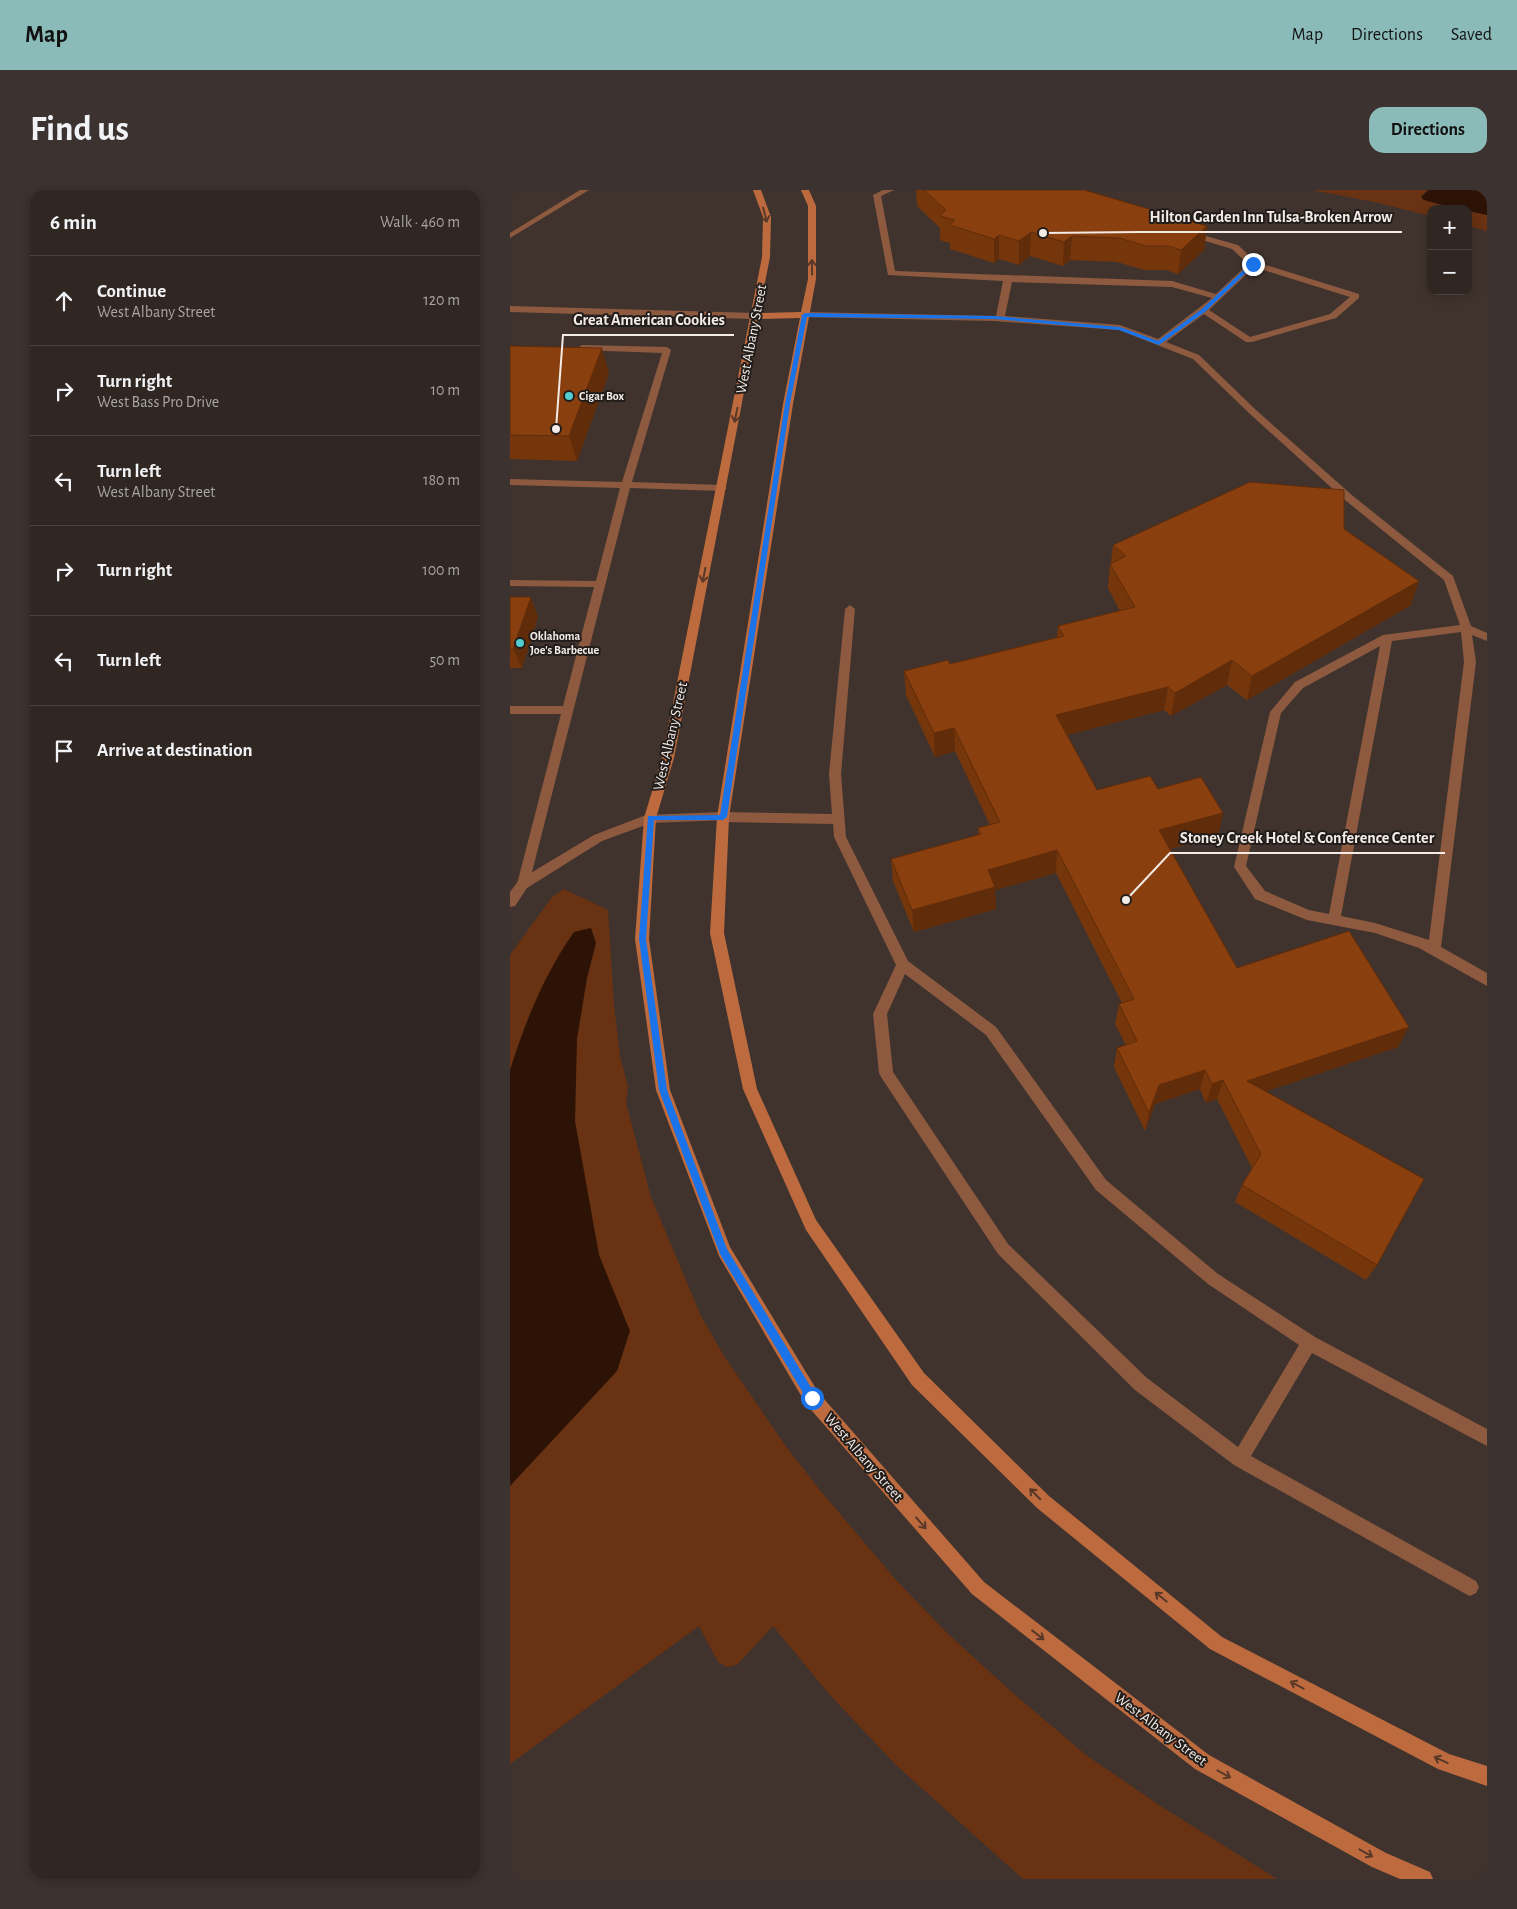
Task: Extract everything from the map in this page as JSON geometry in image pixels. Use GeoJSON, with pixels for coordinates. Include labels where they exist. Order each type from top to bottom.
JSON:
{"type":"FeatureCollection","features":[{"type":"Feature","properties":{"kind":"main road","name":"West Albany Street"},"geometry":{"type":"LineString","coordinates":[[757,190],[767,217],[767,241],[755,316],[668,758],[650,818],[642,939],[663,1090],[724,1251],[812,1398],[978,1588],[1202,1762],[1379,1860],[1423,1879]]}},
{"type":"Feature","properties":{"kind":"main road"},"geometry":{"type":"LineString","coordinates":[[805,190],[812,206],[812,279],[788,404],[723,817],[717,933],[750,1089],[811,1225],[918,1379],[1043,1502],[1216,1643],[1445,1762],[1487,1776]]}},
{"type":"Feature","properties":{"kind":"main road"},"geometry":{"type":"LineString","coordinates":[[755,316],[805,315]]}},
{"type":"Feature","properties":{"kind":"street"},"geometry":{"type":"LineString","coordinates":[[510,236],[585,190]]}},
{"type":"Feature","properties":{"kind":"street"},"geometry":{"type":"LineString","coordinates":[[890,190],[877,195],[892,273],[1172,284],[1218,297]]}},
{"type":"Feature","properties":{"kind":"street"},"geometry":{"type":"LineString","coordinates":[[1180,230],[1235,247],[1253,264],[1356,296],[1333,316],[1249,340],[1204,310]]}},
{"type":"Feature","properties":{"kind":"street"},"geometry":{"type":"LineString","coordinates":[[1159,343],[1204,310],[1253,264]]}},
{"type":"Feature","properties":{"kind":"street"},"geometry":{"type":"LineString","coordinates":[[1000,318],[1008,279]]}},
{"type":"Feature","properties":{"kind":"street"},"geometry":{"type":"LineString","coordinates":[[510,309],[755,316]]}},
{"type":"Feature","properties":{"kind":"street"},"geometry":{"type":"LineString","coordinates":[[805,315],[1000,318],[1120,328],[1196,357],[1253,412],[1349,498],[1449,578],[1466,628],[1470,662],[1434,949]]}},
{"type":"Feature","properties":{"kind":"street"},"geometry":{"type":"LineString","coordinates":[[510,902],[523,884],[626,485],[667,350],[569,348]]}},
{"type":"Feature","properties":{"kind":"street"},"geometry":{"type":"LineString","coordinates":[[510,482],[722,488]]}},
{"type":"Feature","properties":{"kind":"street"},"geometry":{"type":"LineString","coordinates":[[510,583],[601,584]]}},
{"type":"Feature","properties":{"kind":"street"},"geometry":{"type":"LineString","coordinates":[[850,609],[835,774],[840,836],[903,965],[991,1031],[1101,1186],[1213,1280],[1309,1344],[1487,1438]]}},
{"type":"Feature","properties":{"kind":"street"},"geometry":{"type":"LineString","coordinates":[[1487,637],[1466,628],[1387,638],[1299,685],[1276,712],[1240,867],[1260,895],[1307,915],[1375,928],[1424,944],[1487,980]]}},
{"type":"Feature","properties":{"kind":"street"},"geometry":{"type":"LineString","coordinates":[[510,710],[568,710]]}},
{"type":"Feature","properties":{"kind":"street"},"geometry":{"type":"LineString","coordinates":[[523,884],[598,838],[650,818],[838,819]]}},
{"type":"Feature","properties":{"kind":"street"},"geometry":{"type":"LineString","coordinates":[[903,965],[880,1014],[886,1073],[1003,1249],[1141,1384],[1240,1458],[1470,1587]]}},
{"type":"Feature","properties":{"kind":"street"},"geometry":{"type":"LineString","coordinates":[[1240,1458],[1309,1344]]}},
{"type":"Feature","properties":{"kind":"lane"},"geometry":{"type":"LineString","coordinates":[[1334,921],[1387,638]]}},
{"type":"Feature","properties":{"kind":"shaded area"},"geometry":{"type":"Polygon","coordinates":[[[1312,190],[1487,190],[1487,231],[1472,227],[1472,205],[1427,205],[1427,215],[1312,190]]]}},
{"type":"Feature","properties":{"kind":"shaded area"},"geometry":{"type":"Polygon","coordinates":[[[1428,190],[1487,190],[1487,215],[1472,212],[1472,205],[1442,205],[1424,200],[1421,197],[1428,190]]]}},
{"type":"Feature","properties":{"kind":"shaded area"},"geometry":{"type":"Polygon","coordinates":[[[564,889],[608,910],[614,1005],[620,1056],[628,1087],[626,1103],[651,1197],[701,1316],[724,1356],[785,1445],[819,1489],[896,1580],[946,1632],[1015,1695],[1086,1755],[1162,1807],[1277,1879],[1023,1879],[896,1765],[830,1695],[773,1626],[737,1665],[727,1667],[718,1662],[699,1626],[510,1764],[510,955],[552,897],[564,889]]]}},
{"type":"Feature","properties":{"kind":"shaded area"},"geometry":{"type":"Polygon","coordinates":[[[591,928],[596,943],[587,978],[577,1039],[575,1121],[599,1255],[630,1331],[617,1371],[510,1486],[510,1070],[529,1016],[554,964],[574,932],[591,928]]]}},
{"type":"Feature","properties":{"kind":"building"},"geometry":{"type":"Polygon","coordinates":[[[924,190],[1084,190],[1207,226],[1181,250],[1168,246],[1146,246],[1119,238],[1072,236],[1064,242],[1031,232],[1019,241],[999,235],[994,239],[950,225],[955,220],[940,216],[946,210],[924,190]]]}},
{"type":"Feature","properties":{"kind":"building"},"geometry":{"type":"Polygon","coordinates":[[[510,346],[602,348],[569,436],[510,435],[510,346]]]}},
{"type":"Feature","properties":{"kind":"building"},"geometry":{"type":"Polygon","coordinates":[[[1250,482],[1344,490],[1344,529],[1419,581],[1252,676],[1232,660],[1175,693],[1168,687],[1056,715],[1097,790],[1150,776],[1158,789],[1201,777],[1223,813],[1159,830],[1237,968],[1349,931],[1409,1027],[1247,1081],[1424,1179],[1377,1265],[1242,1185],[1261,1154],[1223,1080],[1212,1084],[1205,1070],[1159,1085],[1149,1113],[1117,1048],[1137,1041],[1119,1004],[1134,999],[1057,850],[988,870],[995,887],[912,910],[891,859],[981,834],[978,828],[1000,822],[954,728],[934,733],[904,671],[948,660],[950,664],[1064,636],[1058,626],[1135,607],[1110,564],[1126,556],[1113,545],[1250,482]]]}},
{"type":"Feature","properties":{"kind":"building"},"geometry":{"type":"Polygon","coordinates":[[[510,597],[531,597],[513,649],[510,649],[510,597]]]}},
{"type":"Feature","properties":{"kind":"place","name":"Hilton Garden Inn Tulsa-Broken Arrow"},"geometry":{"type":"Point","coordinates":[1043,233]}},
{"type":"Feature","properties":{"kind":"place","name":"Cigar Box"},"geometry":{"type":"Point","coordinates":[569,396]}},
{"type":"Feature","properties":{"kind":"place","name":"Great American Cookies"},"geometry":{"type":"Point","coordinates":[556,429]}},
{"type":"Feature","properties":{"kind":"place","name":"Oklahoma Joe's Barbecue"},"geometry":{"type":"Point","coordinates":[520,643]}},
{"type":"Feature","properties":{"kind":"place","name":"Stoney Creek Hotel & Conference Center"},"geometry":{"type":"Point","coordinates":[1126,900]}},
{"type":"Feature","properties":{"kind":"route"},"geometry":{"type":"LineString","coordinates":[[812,1398],[724,1251],[663,1090],[642,939],[650,818],[723,817],[788,404],[805,315],[994,318],[1120,328],[1159,343],[1204,310],[1253,264]]}}]}
